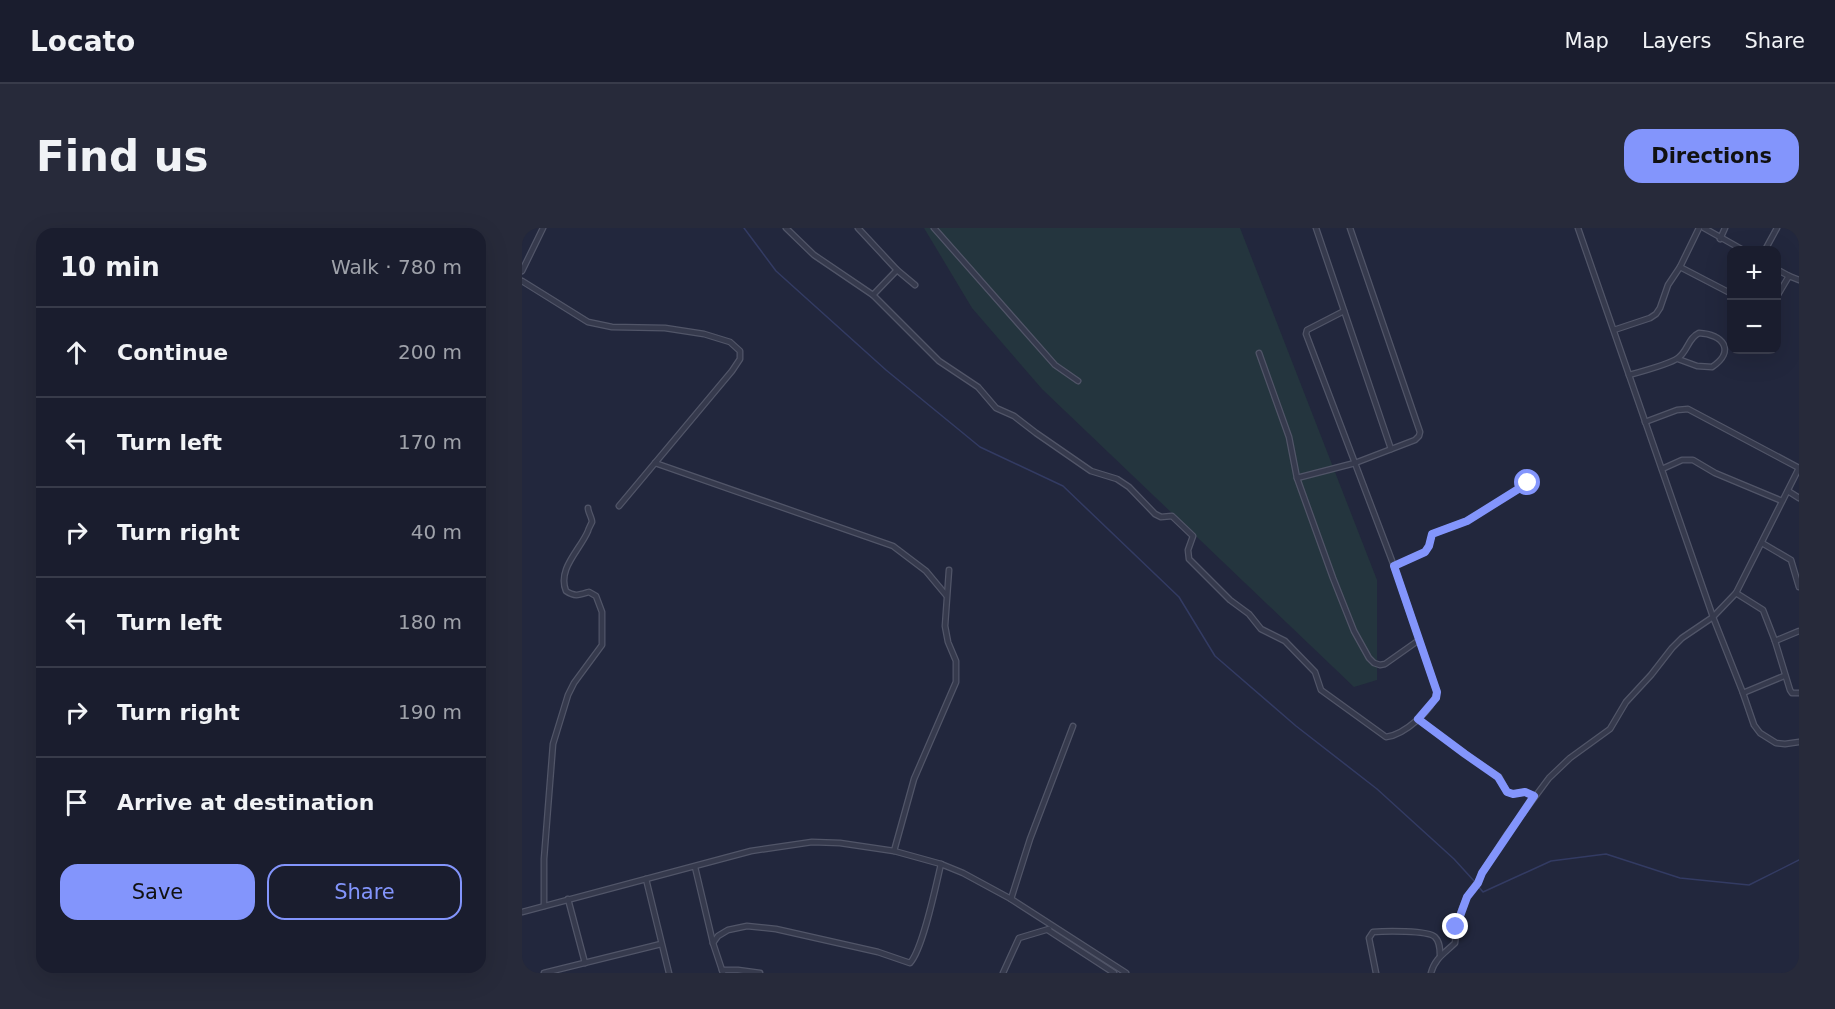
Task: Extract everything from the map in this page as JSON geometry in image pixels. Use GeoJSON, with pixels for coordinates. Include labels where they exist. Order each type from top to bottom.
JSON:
{"type":"FeatureCollection","features":[{"type":"Feature","properties":{"kind":"street"},"geometry":{"type":"LineString","coordinates":[[522,271],[543,228]]}},
{"type":"Feature","properties":{"kind":"street"},"geometry":{"type":"LineString","coordinates":[[786,228],[814,255],[873,296],[939,361],[978,387],[996,408],[1014,416],[1091,471],[1117,479],[1130,488],[1155,514],[1172,516],[1177,519],[1193,536],[1188,549],[1189,559],[1230,600],[1249,614],[1261,629],[1285,641],[1316,672],[1321,690],[1386,737],[1393,736],[1418,719],[1436,698],[1437,692],[1394,566],[1306,332],[1344,311]]}},
{"type":"Feature","properties":{"kind":"street"},"geometry":{"type":"LineString","coordinates":[[858,228],[897,270],[915,285]]}},
{"type":"Feature","properties":{"kind":"street"},"geometry":{"type":"LineString","coordinates":[[934,228],[1055,365],[1078,381]]}},
{"type":"Feature","properties":{"kind":"street"},"geometry":{"type":"LineString","coordinates":[[1316,228],[1391,449]]}},
{"type":"Feature","properties":{"kind":"street"},"geometry":{"type":"LineString","coordinates":[[1297,478],[1355,463],[1415,440],[1420,432],[1350,228]]}},
{"type":"Feature","properties":{"kind":"street"},"geometry":{"type":"LineString","coordinates":[[1578,228],[1713,617],[1754,725],[1760,733],[1776,743],[1799,742]]}},
{"type":"Feature","properties":{"kind":"street"},"geometry":{"type":"LineString","coordinates":[[1614,330],[1656,314],[1668,285],[1680,267],[1699,228]]}},
{"type":"Feature","properties":{"kind":"street"},"geometry":{"type":"LineString","coordinates":[[1704,228],[1735,246]]}},
{"type":"Feature","properties":{"kind":"street"},"geometry":{"type":"LineString","coordinates":[[1720,239],[1725,228]]}},
{"type":"Feature","properties":{"kind":"street"},"geometry":{"type":"LineString","coordinates":[[1767,246],[1778,228]]}},
{"type":"Feature","properties":{"kind":"street"},"geometry":{"type":"LineString","coordinates":[[1680,267],[1727,292]]}},
{"type":"Feature","properties":{"kind":"street"},"geometry":{"type":"LineString","coordinates":[[873,296],[897,270]]}},
{"type":"Feature","properties":{"kind":"street"},"geometry":{"type":"LineString","coordinates":[[1781,272],[1799,280]]}},
{"type":"Feature","properties":{"kind":"street"},"geometry":{"type":"LineString","coordinates":[[1781,290],[1789,276]]}},
{"type":"Feature","properties":{"kind":"street"},"geometry":{"type":"LineString","coordinates":[[522,281],[588,322],[612,327],[665,328],[704,334],[730,342],[740,351],[740,359],[732,371],[619,506]]}},
{"type":"Feature","properties":{"kind":"street"},"geometry":{"type":"LineString","coordinates":[[1629,375],[1677,359],[1686,349],[1690,339],[1699,333],[1711,334],[1721,339],[1725,347],[1722,358],[1712,367],[1697,366],[1677,359]]}},
{"type":"Feature","properties":{"kind":"street"},"geometry":{"type":"LineString","coordinates":[[1259,353],[1289,437],[1297,478],[1333,578],[1354,631],[1369,658],[1380,665],[1385,664],[1419,640]]}},
{"type":"Feature","properties":{"kind":"street"},"geometry":{"type":"LineString","coordinates":[[1431,973],[1440,955],[1455,943],[1456,927],[1472,889],[1534,796],[1570,758],[1610,729],[1626,702],[1677,643],[1713,617],[1736,593],[1799,468],[1688,409],[1677,410],[1645,422]]}},
{"type":"Feature","properties":{"kind":"street"},"geometry":{"type":"LineString","coordinates":[[1662,469],[1682,460],[1693,460],[1715,474],[1782,501]]}},
{"type":"Feature","properties":{"kind":"street"},"geometry":{"type":"LineString","coordinates":[[655,463],[893,546],[926,571],[946,595]]}},
{"type":"Feature","properties":{"kind":"street"},"geometry":{"type":"LineString","coordinates":[[1394,566],[1425,552],[1432,534],[1467,521],[1528,483]]}},
{"type":"Feature","properties":{"kind":"street"},"geometry":{"type":"LineString","coordinates":[[1788,491],[1799,498]]}},
{"type":"Feature","properties":{"kind":"street"},"geometry":{"type":"LineString","coordinates":[[544,906],[544,859],[553,744],[568,695],[600,648],[602,641],[602,612],[596,596],[589,591],[575,596],[566,591],[563,579],[567,565],[584,541],[591,522],[588,508]]}},
{"type":"Feature","properties":{"kind":"street"},"geometry":{"type":"LineString","coordinates":[[1762,543],[1791,560],[1799,587]]}},
{"type":"Feature","properties":{"kind":"street"},"geometry":{"type":"LineString","coordinates":[[1791,560],[1799,557]]}},
{"type":"Feature","properties":{"kind":"street"},"geometry":{"type":"LineString","coordinates":[[894,851],[914,779],[956,682],[956,661],[945,626],[949,570]]}},
{"type":"Feature","properties":{"kind":"street"},"geometry":{"type":"LineString","coordinates":[[1736,593],[1763,610],[1775,641],[1784,676],[1792,693],[1799,693]]}},
{"type":"Feature","properties":{"kind":"street"},"geometry":{"type":"LineString","coordinates":[[1775,641],[1799,631]]}},
{"type":"Feature","properties":{"kind":"street"},"geometry":{"type":"LineString","coordinates":[[1743,693],[1784,676]]}},
{"type":"Feature","properties":{"kind":"street"},"geometry":{"type":"LineString","coordinates":[[1418,719],[1498,777],[1507,792],[1513,794],[1525,792],[1534,796]]}},
{"type":"Feature","properties":{"kind":"street"},"geometry":{"type":"LineString","coordinates":[[1011,899],[1030,839],[1073,726]]}},
{"type":"Feature","properties":{"kind":"street"},"geometry":{"type":"LineString","coordinates":[[522,912],[751,851],[812,842],[861,845],[894,851],[941,864],[963,873],[1011,899],[1126,973]]}},
{"type":"Feature","properties":{"kind":"street"},"geometry":{"type":"LineString","coordinates":[[713,943],[718,936],[728,930],[747,926],[776,929],[878,952],[910,963],[914,959],[922,936],[941,864]]}},
{"type":"Feature","properties":{"kind":"street"},"geometry":{"type":"LineString","coordinates":[[694,867],[722,972],[738,970],[760,973]]}},
{"type":"Feature","properties":{"kind":"street"},"geometry":{"type":"LineString","coordinates":[[646,879],[669,973]]}},
{"type":"Feature","properties":{"kind":"street"},"geometry":{"type":"LineString","coordinates":[[568,899],[585,963]]}},
{"type":"Feature","properties":{"kind":"street"},"geometry":{"type":"LineString","coordinates":[[1003,973],[1019,938],[1055,927]]}},
{"type":"Feature","properties":{"kind":"street"},"geometry":{"type":"LineString","coordinates":[[1048,930],[1114,973]]}},
{"type":"Feature","properties":{"kind":"street"},"geometry":{"type":"LineString","coordinates":[[1376,973],[1369,938],[1373,932],[1431,934],[1438,941],[1440,955]]}},
{"type":"Feature","properties":{"kind":"street"},"geometry":{"type":"LineString","coordinates":[[544,973],[661,944]]}},
{"type":"Feature","properties":{"kind":"shaded area"},"geometry":{"type":"Polygon","coordinates":[[[924,228],[1240,228],[1377,580],[1377,680],[1354,687],[1042,389],[972,308],[924,228]]]}},
{"type":"Feature","properties":{"kind":"waterway"},"geometry":{"type":"LineString","coordinates":[[744,228],[776,271],[886,370],[980,447],[1063,486],[1179,597],[1215,656],[1296,726],[1377,789],[1454,859],[1475,882]]}},
{"type":"Feature","properties":{"kind":"waterway"},"geometry":{"type":"LineString","coordinates":[[1478,886],[1483,892],[1551,861],[1606,854],[1680,878],[1749,885],[1799,860]]}},
{"type":"Feature","properties":{"kind":"route"},"geometry":{"type":"LineString","coordinates":[[1456,927],[1467,897],[1534,796],[1525,792],[1513,794],[1507,792],[1492,771],[1418,719],[1436,698],[1437,692],[1394,566],[1425,552],[1432,534],[1467,521],[1528,483]]}}]}
